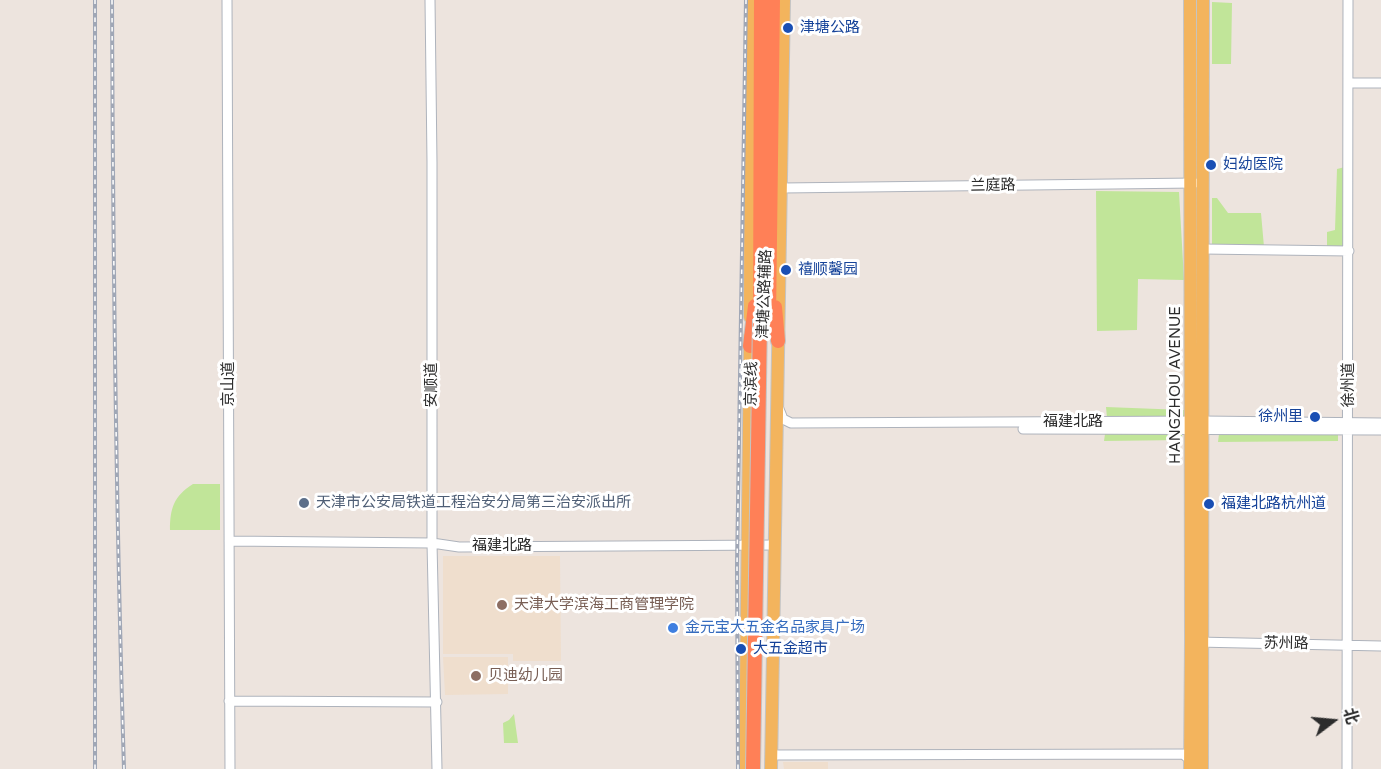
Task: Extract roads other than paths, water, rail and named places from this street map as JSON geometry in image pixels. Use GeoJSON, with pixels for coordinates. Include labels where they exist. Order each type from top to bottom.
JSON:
{"type":"FeatureCollection","features":[{"type":"Feature","properties":{"kind":"highway","name":"京滨线"},"geometry":{"type":"LineString","coordinates":[[761,0],[765,265],[762,769]]}},
{"type":"Feature","properties":{"kind":"highway","name":"京滨线"},"geometry":{"type":"LineString","coordinates":[[765,265],[773,0]]}},
{"type":"Feature","properties":{"kind":"highway"},"geometry":{"type":"LineString","coordinates":[[750,346],[765,265]]}},
{"type":"Feature","properties":{"kind":"highway"},"geometry":{"type":"LineString","coordinates":[[765,265],[778,341]]}},
{"type":"Feature","properties":{"kind":"highway","name":"京滨线"},"geometry":{"type":"LineString","coordinates":[[753,769],[765,319]]}},
{"type":"Feature","properties":{"kind":"main road","name":"津塘公路辅路"},"geometry":{"type":"LineString","coordinates":[[745,769],[751,0]]}},
{"type":"Feature","properties":{"kind":"main road","name":"津塘公路辅路"},"geometry":{"type":"LineString","coordinates":[[771,769],[778,341],[783,188],[784,0]]}},
{"type":"Feature","properties":{"kind":"main road","name":"HANGZHOU AVENUE"},"geometry":{"type":"LineString","coordinates":[[1190,0],[1197,183],[1203,249],[1197,425]]}},
{"type":"Feature","properties":{"kind":"main road","name":"HANGZHOU AVENUE"},"geometry":{"type":"LineString","coordinates":[[1197,767],[1197,183],[1203,0]]}},
{"type":"Feature","properties":{"kind":"street","name":"京山道"},"geometry":{"type":"LineString","coordinates":[[227,0],[230,769]]}},
{"type":"Feature","properties":{"kind":"street","name":"安顺道"},"geometry":{"type":"LineString","coordinates":[[430,0],[432,543],[437,769]]}},
{"type":"Feature","properties":{"kind":"street","name":"徐州道"},"geometry":{"type":"LineString","coordinates":[[1347,769],[1348,0]]}},
{"type":"Feature","properties":{"kind":"street"},"geometry":{"type":"LineString","coordinates":[[1349,83],[1381,83]]}},
{"type":"Feature","properties":{"kind":"street","name":"兰庭路"},"geometry":{"type":"LineString","coordinates":[[783,188],[1197,183]]}},
{"type":"Feature","properties":{"kind":"street"},"geometry":{"type":"LineString","coordinates":[[1203,249],[1349,252]]}},
{"type":"Feature","properties":{"kind":"street","name":"福建北路"},"geometry":{"type":"LineString","coordinates":[[777,403],[781,416],[791,423],[1348,426],[1381,423]]}},
{"type":"Feature","properties":{"kind":"street","name":"福建北路"},"geometry":{"type":"LineString","coordinates":[[776,447],[782,433],[791,428],[1197,425]]}},
{"type":"Feature","properties":{"kind":"street","name":"福建北路"},"geometry":{"type":"LineString","coordinates":[[1348,426],[1381,430]]}},
{"type":"Feature","properties":{"kind":"street","name":"福建北路"},"geometry":{"type":"LineString","coordinates":[[229,541],[432,543],[459,547],[774,545]]}},
{"type":"Feature","properties":{"kind":"street","name":"苏州路"},"geometry":{"type":"LineString","coordinates":[[1197,642],[1381,646]]}},
{"type":"Feature","properties":{"kind":"street"},"geometry":{"type":"LineString","coordinates":[[230,701],[437,702]]}},
{"type":"Feature","properties":{"kind":"street"},"geometry":{"type":"LineString","coordinates":[[771,755],[1183,754],[1197,767]]}},
{"type":"Feature","properties":{"kind":"railway"},"geometry":{"type":"LineString","coordinates":[[95,0],[95,769]]}},
{"type":"Feature","properties":{"kind":"railway"},"geometry":{"type":"LineString","coordinates":[[112,0],[115,384],[124,769]]}},
{"type":"Feature","properties":{"kind":"railway"},"geometry":{"type":"LineString","coordinates":[[738,769],[737,566],[746,0]]}},
{"type":"Feature","properties":{"kind":"place","name":"津塘公路"},"geometry":{"type":"Point","coordinates":[788,28]}},
{"type":"Feature","properties":{"kind":"place","name":"妇幼医院"},"geometry":{"type":"Point","coordinates":[1211,165]}},
{"type":"Feature","properties":{"kind":"place","name":"禧顺馨园"},"geometry":{"type":"Point","coordinates":[786,270]}},
{"type":"Feature","properties":{"kind":"place","name":"徐州里"},"geometry":{"type":"Point","coordinates":[1315,417]}},
{"type":"Feature","properties":{"kind":"place","name":"天津市公安局铁道工程治安分局第三治安派出所"},"geometry":{"type":"Point","coordinates":[304,503]}},
{"type":"Feature","properties":{"kind":"place","name":"福建北路杭州道"},"geometry":{"type":"Point","coordinates":[1209,504]}},
{"type":"Feature","properties":{"kind":"place","name":"天津大学滨海工商管理学院"},"geometry":{"type":"Point","coordinates":[502,605]}},
{"type":"Feature","properties":{"kind":"place","name":"金元宝大五金名品家具广场"},"geometry":{"type":"Point","coordinates":[673,628]}},
{"type":"Feature","properties":{"kind":"place","name":"大五金超市"},"geometry":{"type":"Point","coordinates":[741,649]}},
{"type":"Feature","properties":{"kind":"place","name":"贝迪幼儿园"},"geometry":{"type":"Point","coordinates":[476,676]}}]}
